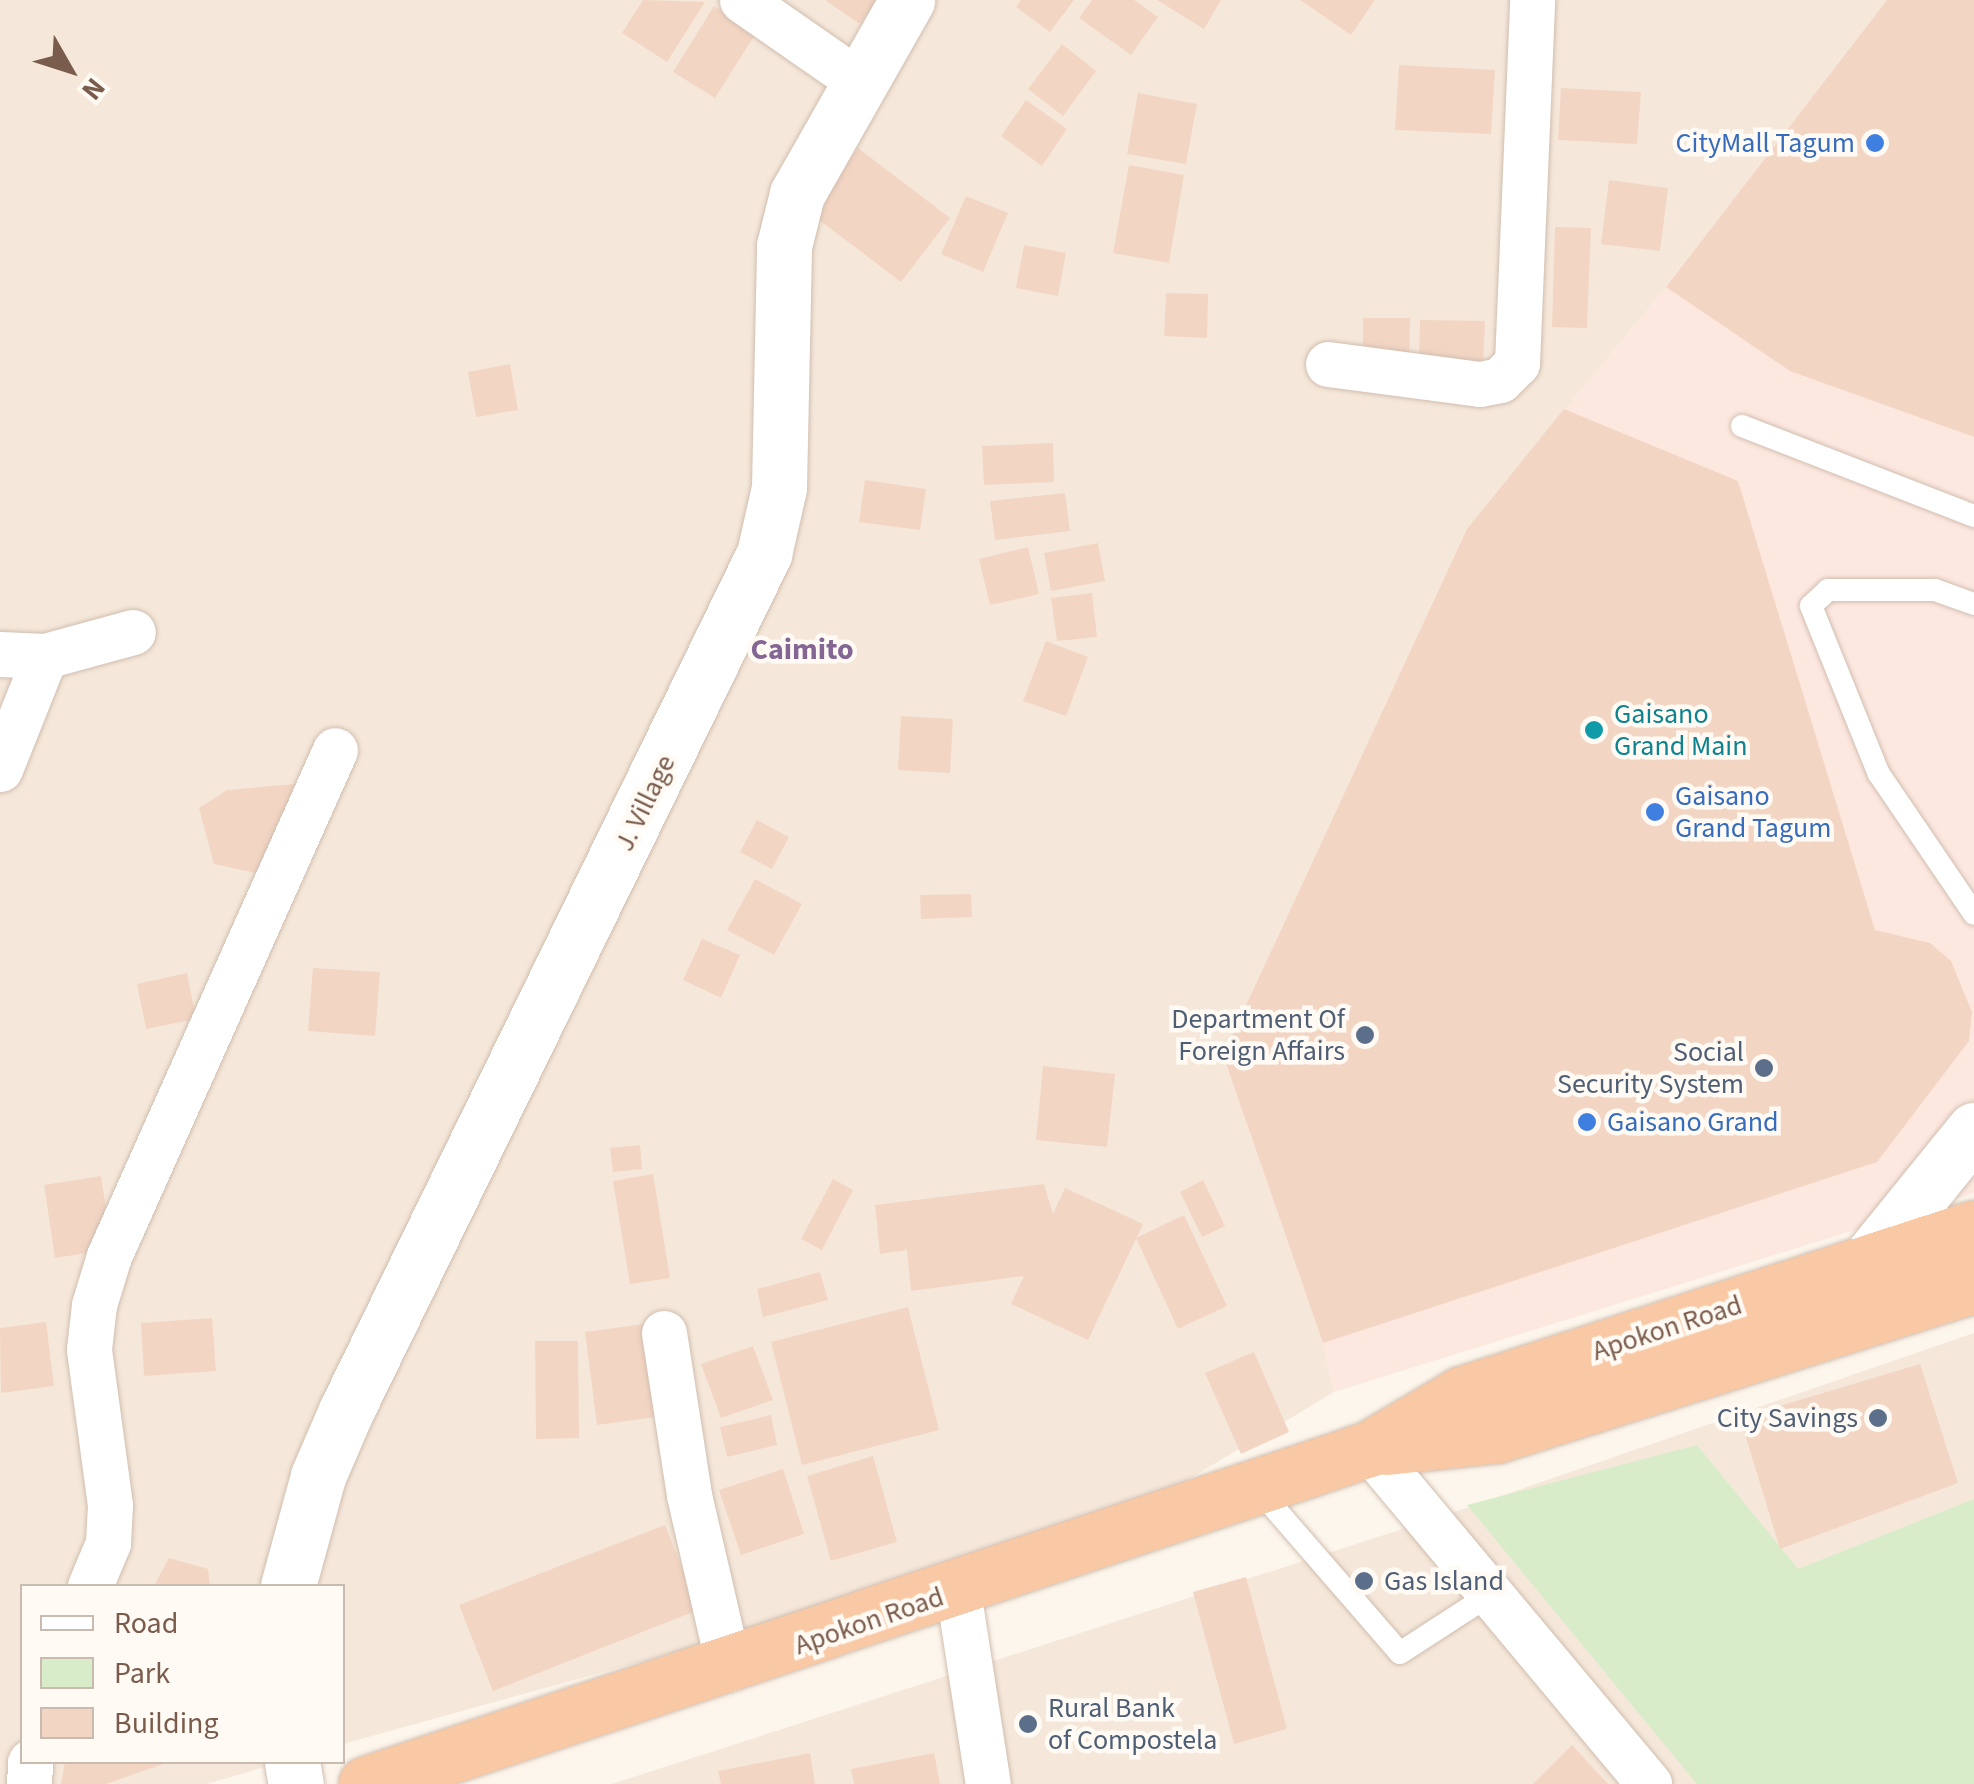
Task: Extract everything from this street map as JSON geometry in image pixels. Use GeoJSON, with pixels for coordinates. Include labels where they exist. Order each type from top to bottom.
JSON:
{"type":"FeatureCollection","features":[{"type":"Feature","properties":{"kind":"highway","name":"Apokon Road"},"geometry":{"type":"LineString","coordinates":[[366,1784],[729,1668],[1370,1449],[1462,1394],[1974,1228]]}},
{"type":"Feature","properties":{"kind":"highway","name":"Apokon Road"},"geometry":{"type":"LineString","coordinates":[[1370,1449],[1497,1435],[1974,1285]]}},
{"type":"Feature","properties":{"kind":"street"},"geometry":{"type":"LineString","coordinates":[[742,0],[857,80]]}},
{"type":"Feature","properties":{"kind":"street","name":"J. Village"},"geometry":{"type":"LineString","coordinates":[[289,1584],[318,1476],[346,1410],[764,554],[779,488],[784,246],[798,194],[857,80],[907,0]]}},
{"type":"Feature","properties":{"kind":"street"},"geometry":{"type":"LineString","coordinates":[[1328,364],[1480,384],[1500,380],[1517,363],[1532,0]]}},
{"type":"Feature","properties":{"kind":"street"},"geometry":{"type":"LineString","coordinates":[[0,654],[45,656],[134,632]]}},
{"type":"Feature","properties":{"kind":"street"},"geometry":{"type":"LineString","coordinates":[[0,769],[45,656]]}},
{"type":"Feature","properties":{"kind":"street"},"geometry":{"type":"LineString","coordinates":[[91,1584],[108,1543],[110,1505],[89,1348],[94,1306],[116,1240],[335,750]]}},
{"type":"Feature","properties":{"kind":"street"},"geometry":{"type":"LineString","coordinates":[[1804,1339],[1974,1130]]}},
{"type":"Feature","properties":{"kind":"street"},"geometry":{"type":"LineString","coordinates":[[664,1333],[689,1495],[729,1668]]}},
{"type":"Feature","properties":{"kind":"street"},"geometry":{"type":"LineString","coordinates":[[1370,1449],[1494,1592],[1649,1784]]}},
{"type":"Feature","properties":{"kind":"street"},"geometry":{"type":"LineString","coordinates":[[958,1591],[988,1784]]}},
{"type":"Feature","properties":{"kind":"lane"},"geometry":{"type":"LineString","coordinates":[[1742,426],[1974,516]]}},
{"type":"Feature","properties":{"kind":"lane"},"geometry":{"type":"LineString","coordinates":[[1974,604],[1935,590],[1828,590],[1811,606],[1879,774],[1974,914]]}},
{"type":"Feature","properties":{"kind":"lane"},"geometry":{"type":"LineString","coordinates":[[1257,1488],[1400,1654],[1494,1592]]}},
{"type":"Feature","properties":{"kind":"shaded area"},"geometry":{"type":"Polygon","coordinates":[[[0,0],[1887,0],[1666,287],[1467,529],[1323,1343],[1334,1392],[1094,1536],[345,1743],[345,1584],[20,1584],[20,1764],[274,1764],[207,1784],[0,1784],[0,0]]]}},
{"type":"Feature","properties":{"kind":"shaded area","name":"Gaisano Grand Tagum"},"geometry":{"type":"Polygon","coordinates":[[[1887,0],[1974,0],[1974,1193],[1334,1392],[1323,1343],[1223,1056],[1467,529],[1666,287],[1887,0]]]}},
{"type":"Feature","properties":{"kind":"shaded area"},"geometry":{"type":"Polygon","coordinates":[[[1974,1333],[1974,1784],[612,1784],[1446,1515],[1974,1333]]]}},
{"type":"Feature","properties":{"kind":"green space"},"geometry":{"type":"Polygon","coordinates":[[[1697,1445],[1798,1569],[1974,1499],[1974,1784],[1697,1784],[1467,1505],[1697,1445]]]}},
{"type":"Feature","properties":{"kind":"building"},"geometry":{"type":"Polygon","coordinates":[[[643,0],[705,2],[667,62],[622,33],[643,0]]]}},
{"type":"Feature","properties":{"kind":"building"},"geometry":{"type":"Polygon","coordinates":[[[825,0],[877,0],[860,24],[825,0]]]}},
{"type":"Feature","properties":{"kind":"building"},"geometry":{"type":"Polygon","coordinates":[[[1021,0],[1074,0],[1050,32],[1016,7],[1021,0]]]}},
{"type":"Feature","properties":{"kind":"building"},"geometry":{"type":"Polygon","coordinates":[[[1092,0],[1134,0],[1158,17],[1131,55],[1079,18],[1092,0]]]}},
{"type":"Feature","properties":{"kind":"building"},"geometry":{"type":"Polygon","coordinates":[[[1157,0],[1221,0],[1204,29],[1157,0]]]}},
{"type":"Feature","properties":{"kind":"building"},"geometry":{"type":"Polygon","coordinates":[[[1300,0],[1375,0],[1351,35],[1300,0]]]}},
{"type":"Feature","properties":{"kind":"building","name":"CityMall Tagum"},"geometry":{"type":"Polygon","coordinates":[[[1887,0],[1974,0],[1974,437],[1790,371],[1666,287],[1887,0]]]}},
{"type":"Feature","properties":{"kind":"building"},"geometry":{"type":"Polygon","coordinates":[[[714,6],[756,33],[715,98],[673,72],[714,6]]]}},
{"type":"Feature","properties":{"kind":"building"},"geometry":{"type":"Polygon","coordinates":[[[1062,44],[1096,71],[1063,116],[1028,89],[1062,44]]]}},
{"type":"Feature","properties":{"kind":"building"},"geometry":{"type":"Polygon","coordinates":[[[1399,65],[1495,70],[1491,134],[1395,130],[1399,65]]]}},
{"type":"Feature","properties":{"kind":"building"},"geometry":{"type":"Polygon","coordinates":[[[1561,88],[1641,92],[1637,144],[1558,140],[1561,88]]]}},
{"type":"Feature","properties":{"kind":"building"},"geometry":{"type":"Polygon","coordinates":[[[1138,93],[1197,104],[1186,164],[1127,154],[1138,93]]]}},
{"type":"Feature","properties":{"kind":"building"},"geometry":{"type":"Polygon","coordinates":[[[1026,100],[1067,129],[1042,166],[1001,136],[1026,100]]]}},
{"type":"Feature","properties":{"kind":"building"},"geometry":{"type":"Polygon","coordinates":[[[858,148],[950,218],[901,282],[810,213],[858,148]]]}},
{"type":"Feature","properties":{"kind":"building"},"geometry":{"type":"Polygon","coordinates":[[[1129,165],[1184,175],[1169,263],[1113,253],[1129,165]]]}},
{"type":"Feature","properties":{"kind":"building"},"geometry":{"type":"Polygon","coordinates":[[[1609,180],[1668,188],[1660,251],[1601,244],[1609,180]]]}},
{"type":"Feature","properties":{"kind":"building"},"geometry":{"type":"Polygon","coordinates":[[[966,196],[1008,213],[983,272],[941,254],[966,196]]]}},
{"type":"Feature","properties":{"kind":"building"},"geometry":{"type":"Polygon","coordinates":[[[1555,227],[1591,228],[1587,328],[1552,327],[1555,227]]]}},
{"type":"Feature","properties":{"kind":"building"},"geometry":{"type":"Polygon","coordinates":[[[1024,245],[1066,253],[1058,296],[1016,288],[1024,245]]]}},
{"type":"Feature","properties":{"kind":"building"},"geometry":{"type":"Polygon","coordinates":[[[1166,293],[1208,294],[1207,338],[1164,336],[1166,293]]]}},
{"type":"Feature","properties":{"kind":"building"},"geometry":{"type":"Polygon","coordinates":[[[1363,318],[1410,318],[1409,365],[1363,364],[1363,318]]]}},
{"type":"Feature","properties":{"kind":"building"},"geometry":{"type":"Polygon","coordinates":[[[1420,320],[1485,321],[1483,368],[1419,366],[1420,320]]]}},
{"type":"Feature","properties":{"kind":"building"},"geometry":{"type":"Polygon","coordinates":[[[510,364],[518,410],[476,417],[468,372],[510,364]]]}},
{"type":"Feature","properties":{"kind":"building","name":"Gaisano Grand Tagum"},"geometry":{"type":"Polygon","coordinates":[[[1564,409],[1738,481],[1875,930],[1930,943],[1951,961],[1972,1012],[1969,1041],[1877,1162],[1323,1343],[1223,1055],[1467,529],[1564,409]]]}},
{"type":"Feature","properties":{"kind":"building"},"geometry":{"type":"Polygon","coordinates":[[[1053,443],[1054,482],[984,485],[982,446],[1053,443]]]}},
{"type":"Feature","properties":{"kind":"building"},"geometry":{"type":"Polygon","coordinates":[[[865,480],[926,489],[920,530],[859,522],[865,480]]]}},
{"type":"Feature","properties":{"kind":"building"},"geometry":{"type":"Polygon","coordinates":[[[1065,493],[1070,531],[995,540],[990,501],[1065,493]]]}},
{"type":"Feature","properties":{"kind":"building"},"geometry":{"type":"Polygon","coordinates":[[[1098,543],[1105,581],[1051,591],[1044,553],[1098,543]]]}},
{"type":"Feature","properties":{"kind":"building"},"geometry":{"type":"Polygon","coordinates":[[[1028,547],[1039,594],[990,605],[979,559],[1028,547]]]}},
{"type":"Feature","properties":{"kind":"building"},"geometry":{"type":"Polygon","coordinates":[[[1092,593],[1097,637],[1057,641],[1051,598],[1092,593]]]}},
{"type":"Feature","properties":{"kind":"building"},"geometry":{"type":"Polygon","coordinates":[[[1046,641],[1088,657],[1066,716],[1023,701],[1046,641]]]}},
{"type":"Feature","properties":{"kind":"building"},"geometry":{"type":"Polygon","coordinates":[[[901,716],[953,719],[950,773],[898,770],[901,716]]]}},
{"type":"Feature","properties":{"kind":"building"},"geometry":{"type":"Polygon","coordinates":[[[306,783],[270,876],[214,864],[199,808],[227,790],[306,783]]]}},
{"type":"Feature","properties":{"kind":"building"},"geometry":{"type":"Polygon","coordinates":[[[757,820],[789,837],[772,869],[740,852],[757,820]]]}},
{"type":"Feature","properties":{"kind":"building"},"geometry":{"type":"Polygon","coordinates":[[[755,879],[802,904],[774,955],[727,930],[755,879]]]}},
{"type":"Feature","properties":{"kind":"building"},"geometry":{"type":"Polygon","coordinates":[[[971,894],[972,917],[921,919],[920,895],[971,894]]]}},
{"type":"Feature","properties":{"kind":"building"},"geometry":{"type":"Polygon","coordinates":[[[702,939],[740,955],[721,998],[683,980],[702,939]]]}},
{"type":"Feature","properties":{"kind":"building"},"geometry":{"type":"Polygon","coordinates":[[[313,968],[380,972],[375,1036],[308,1031],[313,968]]]}},
{"type":"Feature","properties":{"kind":"building"},"geometry":{"type":"Polygon","coordinates":[[[187,973],[196,1019],[146,1029],[137,984],[187,973]]]}},
{"type":"Feature","properties":{"kind":"building"},"geometry":{"type":"Polygon","coordinates":[[[1043,1066],[1115,1074],[1107,1147],[1036,1140],[1043,1066]]]}},
{"type":"Feature","properties":{"kind":"building"},"geometry":{"type":"Polygon","coordinates":[[[640,1145],[642,1169],[613,1172],[610,1148],[640,1145]]]}},
{"type":"Feature","properties":{"kind":"building"},"geometry":{"type":"Polygon","coordinates":[[[653,1174],[670,1278],[630,1284],[613,1181],[653,1174]]]}},
{"type":"Feature","properties":{"kind":"building"},"geometry":{"type":"Polygon","coordinates":[[[101,1176],[112,1249],[55,1258],[44,1185],[101,1176]]]}},
{"type":"Feature","properties":{"kind":"building"},"geometry":{"type":"Polygon","coordinates":[[[833,1179],[853,1190],[822,1250],[801,1239],[833,1179]]]}},
{"type":"Feature","properties":{"kind":"building"},"geometry":{"type":"Polygon","coordinates":[[[1203,1180],[1225,1226],[1202,1237],[1180,1192],[1203,1180]]]}},
{"type":"Feature","properties":{"kind":"building"},"geometry":{"type":"Polygon","coordinates":[[[1044,1184],[1053,1214],[1065,1188],[1143,1224],[1088,1340],[1011,1304],[1024,1276],[911,1291],[907,1250],[880,1254],[875,1205],[1044,1184]]]}},
{"type":"Feature","properties":{"kind":"building"},"geometry":{"type":"Polygon","coordinates":[[[1184,1215],[1227,1306],[1178,1329],[1136,1238],[1184,1215]]]}},
{"type":"Feature","properties":{"kind":"building"},"geometry":{"type":"Polygon","coordinates":[[[820,1272],[828,1300],[763,1317],[757,1289],[820,1272]]]}},
{"type":"Feature","properties":{"kind":"building"},"geometry":{"type":"Polygon","coordinates":[[[908,1307],[939,1430],[802,1465],[771,1342],[908,1307]]]}},
{"type":"Feature","properties":{"kind":"building"},"geometry":{"type":"Polygon","coordinates":[[[212,1318],[216,1371],[144,1376],[141,1323],[212,1318]]]}},
{"type":"Feature","properties":{"kind":"building"},"geometry":{"type":"Polygon","coordinates":[[[46,1322],[54,1386],[1,1393],[0,1328],[46,1322]]]}},
{"type":"Feature","properties":{"kind":"building"},"geometry":{"type":"Polygon","coordinates":[[[644,1324],[656,1417],[597,1425],[585,1332],[644,1324]]]}},
{"type":"Feature","properties":{"kind":"building"},"geometry":{"type":"Polygon","coordinates":[[[535,1341],[578,1341],[579,1438],[536,1439],[535,1341]]]}},
{"type":"Feature","properties":{"kind":"building"},"geometry":{"type":"Polygon","coordinates":[[[753,1346],[773,1400],[721,1418],[701,1364],[753,1346]]]}},
{"type":"Feature","properties":{"kind":"building"},"geometry":{"type":"Polygon","coordinates":[[[1254,1352],[1289,1432],[1241,1454],[1205,1373],[1254,1352]]]}},
{"type":"Feature","properties":{"kind":"building"},"geometry":{"type":"Polygon","coordinates":[[[1920,1364],[1958,1483],[1780,1549],[1740,1418],[1920,1364]]]}},
{"type":"Feature","properties":{"kind":"building"},"geometry":{"type":"Polygon","coordinates":[[[771,1415],[777,1445],[727,1457],[720,1427],[771,1415]]]}},
{"type":"Feature","properties":{"kind":"building"},"geometry":{"type":"Polygon","coordinates":[[[873,1456],[897,1542],[831,1561],[807,1476],[873,1456]]]}},
{"type":"Feature","properties":{"kind":"building"},"geometry":{"type":"Polygon","coordinates":[[[783,1469],[804,1534],[741,1555],[719,1490],[783,1469]]]}},
{"type":"Feature","properties":{"kind":"building"},"geometry":{"type":"Polygon","coordinates":[[[665,1525],[698,1610],[493,1691],[459,1605],[665,1525]]]}},
{"type":"Feature","properties":{"kind":"building"},"geometry":{"type":"Polygon","coordinates":[[[169,1558],[208,1569],[210,1584],[155,1584],[169,1558]]]}},
{"type":"Feature","properties":{"kind":"building"},"geometry":{"type":"Polygon","coordinates":[[[1246,1577],[1287,1729],[1234,1744],[1193,1592],[1246,1577]]]}},
{"type":"Feature","properties":{"kind":"building"},"geometry":{"type":"Polygon","coordinates":[[[1572,1745],[1608,1784],[1533,1784],[1572,1745]]]}},
{"type":"Feature","properties":{"kind":"building"},"geometry":{"type":"Polygon","coordinates":[[[810,1753],[815,1784],[721,1784],[718,1771],[810,1753]]]}},
{"type":"Feature","properties":{"kind":"building"},"geometry":{"type":"Polygon","coordinates":[[[934,1753],[940,1784],[854,1784],[851,1769],[934,1753]]]}},
{"type":"Feature","properties":{"kind":"building"},"geometry":{"type":"Polygon","coordinates":[[[65,1764],[163,1764],[106,1784],[61,1784],[65,1764]]]}},
{"type":"Feature","properties":{"kind":"place","name":"CityMall Tagum"},"geometry":{"type":"Point","coordinates":[1875,143]}},
{"type":"Feature","properties":{"kind":"place","name":"Gaisano Grand Main"},"geometry":{"type":"Point","coordinates":[1594,730]}},
{"type":"Feature","properties":{"kind":"place","name":"Gaisano Grand Tagum"},"geometry":{"type":"Point","coordinates":[1655,812]}},
{"type":"Feature","properties":{"kind":"place","name":"Department Of Foreign Affairs"},"geometry":{"type":"Point","coordinates":[1365,1035]}},
{"type":"Feature","properties":{"kind":"place","name":"Social Security System"},"geometry":{"type":"Point","coordinates":[1764,1068]}},
{"type":"Feature","properties":{"kind":"place","name":"Gaisano Grand"},"geometry":{"type":"Point","coordinates":[1587,1122]}},
{"type":"Feature","properties":{"kind":"place","name":"City Savings"},"geometry":{"type":"Point","coordinates":[1878,1418]}},
{"type":"Feature","properties":{"kind":"place","name":"Gas Island"},"geometry":{"type":"Point","coordinates":[1364,1581]}},
{"type":"Feature","properties":{"kind":"place","name":"Rural Bank of Compostela"},"geometry":{"type":"Point","coordinates":[1028,1724]}},
{"type":"Feature","properties":{"kind":"district","name":"Caimito"},"geometry":{"type":"Point","coordinates":[802,650]}}]}
